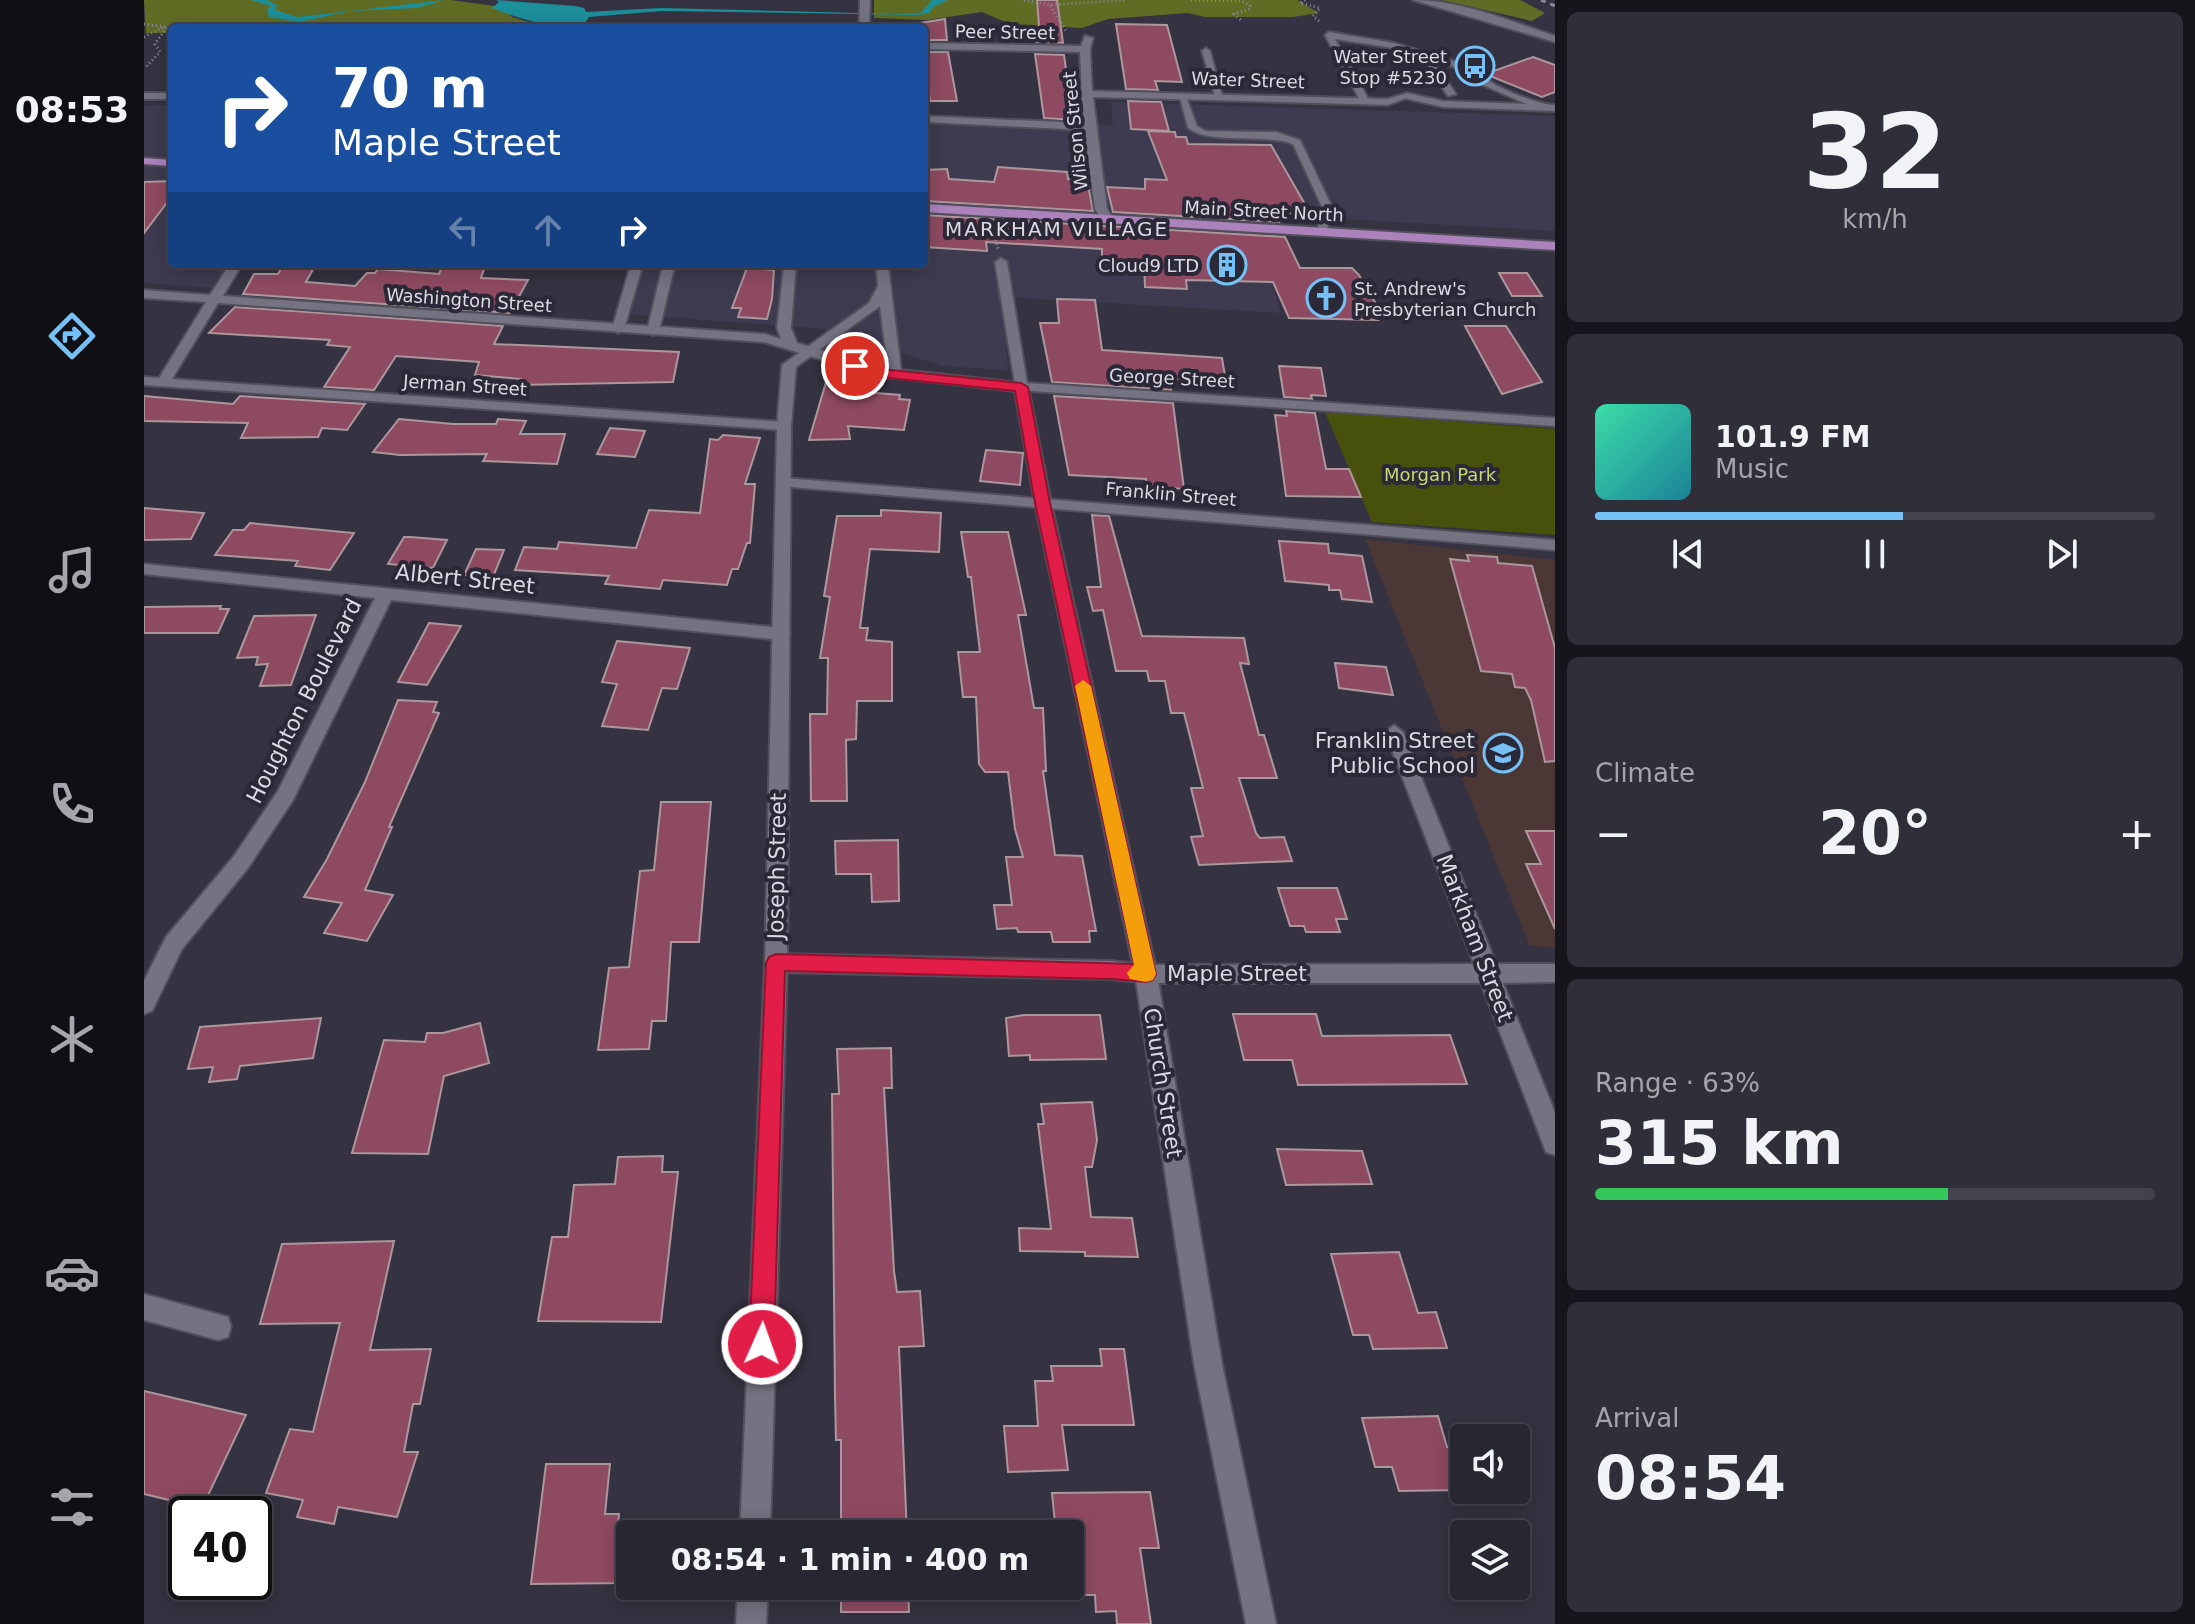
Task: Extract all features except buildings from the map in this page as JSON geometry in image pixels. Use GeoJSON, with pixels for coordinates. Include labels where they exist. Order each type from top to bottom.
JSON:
{"type":"FeatureCollection","features":[{"type":"Feature","properties":{"kind":"main road"},"geometry":{"type":"LineString","coordinates":[[144,161],[168,163]]}},
{"type":"Feature","properties":{"kind":"main road","name":"Main Street North"},"geometry":{"type":"LineString","coordinates":[[928,208],[1555,246]]}},
{"type":"Feature","properties":{"kind":"street"},"geometry":{"type":"LineString","coordinates":[[864,24],[865,0]]}},
{"type":"Feature","properties":{"kind":"street"},"geometry":{"type":"LineString","coordinates":[[1418,0],[1489,17],[1555,39]]}},
{"type":"Feature","properties":{"kind":"street","name":"Wilson Street"},"geometry":{"type":"LineString","coordinates":[[1088,38],[1085,49],[1089,127],[1101,209],[1108,220]]}},
{"type":"Feature","properties":{"kind":"street","name":"Peer Street"},"geometry":{"type":"LineString","coordinates":[[928,46],[1085,49]]}},
{"type":"Feature","properties":{"kind":"street","name":"Water Street"},"geometry":{"type":"LineString","coordinates":[[1088,94],[1365,102],[1388,102],[1407,96]]}},
{"type":"Feature","properties":{"kind":"street"},"geometry":{"type":"LineString","coordinates":[[928,119],[1089,127]]}},
{"type":"Feature","properties":{"kind":"street","name":"Church Street"},"geometry":{"type":"LineString","coordinates":[[1001,262],[1043,503],[1146,974],[1208,1364],[1261,1624]]}},
{"type":"Feature","properties":{"kind":"street"},"geometry":{"type":"LineString","coordinates":[[163,382],[233,268]]}},
{"type":"Feature","properties":{"kind":"street"},"geometry":{"type":"LineString","coordinates":[[790,268],[784,328],[791,346]]}},
{"type":"Feature","properties":{"kind":"street"},"geometry":{"type":"LineString","coordinates":[[882,268],[894,374]]}},
{"type":"Feature","properties":{"kind":"street"},"geometry":{"type":"LineString","coordinates":[[808,351],[874,305],[884,287]]}},
{"type":"Feature","properties":{"kind":"street","name":"Washington Street"},"geometry":{"type":"LineString","coordinates":[[144,294],[765,338],[791,346]]}},
{"type":"Feature","properties":{"kind":"street","name":"George Street"},"geometry":{"type":"LineString","coordinates":[[791,346],[879,373],[1021,387],[1555,422]]}},
{"type":"Feature","properties":{"kind":"street","name":"Joseph Street"},"geometry":{"type":"LineString","coordinates":[[756,1520],[776,963],[784,426],[789,365],[808,351]]}},
{"type":"Feature","properties":{"kind":"street","name":"Jerman Street"},"geometry":{"type":"LineString","coordinates":[[144,381],[784,426]]}},
{"type":"Feature","properties":{"kind":"street","name":"Franklin Street"},"geometry":{"type":"LineString","coordinates":[[784,483],[1555,545]]}},
{"type":"Feature","properties":{"kind":"street","name":"Albert Street"},"geometry":{"type":"LineString","coordinates":[[144,569],[781,634]]}},
{"type":"Feature","properties":{"kind":"street","name":"Houghton Boulevard"},"geometry":{"type":"LineString","coordinates":[[144,1004],[174,943],[241,862],[286,795],[386,593]]}},
{"type":"Feature","properties":{"kind":"street","name":"Markham Street"},"geometry":{"type":"LineString","coordinates":[[1394,732],[1555,1144]]}},
{"type":"Feature","properties":{"kind":"street","name":"Maple Street"},"geometry":{"type":"LineString","coordinates":[[776,963],[1112,970],[1146,974],[1555,973]]}},
{"type":"Feature","properties":{"kind":"street"},"geometry":{"type":"LineString","coordinates":[[144,1307],[218,1327]]}},
{"type":"Feature","properties":{"kind":"street"},"geometry":{"type":"LineString","coordinates":[[751,1624],[752,1600]]}},
{"type":"Feature","properties":{"kind":"lane"},"geometry":{"type":"LineString","coordinates":[[1365,102],[1329,35],[1394,46],[1467,68],[1475,78],[1542,108]]}},
{"type":"Feature","properties":{"kind":"lane"},"geometry":{"type":"LineString","coordinates":[[1206,51],[1220,97]]}},
{"type":"Feature","properties":{"kind":"lane"},"geometry":{"type":"LineString","coordinates":[[1424,55],[1451,94]]}},
{"type":"Feature","properties":{"kind":"lane"},"geometry":{"type":"LineString","coordinates":[[1488,83],[1499,101],[1497,107]]}},
{"type":"Feature","properties":{"kind":"lane"},"geometry":{"type":"LineString","coordinates":[[156,96],[164,87]]}},
{"type":"Feature","properties":{"kind":"lane"},"geometry":{"type":"LineString","coordinates":[[144,96],[168,96]]}},
{"type":"Feature","properties":{"kind":"lane"},"geometry":{"type":"LineString","coordinates":[[1182,96],[1193,128],[1204,134],[1276,135],[1297,142],[1327,207],[1322,233]]}},
{"type":"Feature","properties":{"kind":"lane"},"geometry":{"type":"LineString","coordinates":[[1407,96],[1443,104],[1555,108]]}},
{"type":"Feature","properties":{"kind":"lane"},"geometry":{"type":"LineString","coordinates":[[618,329],[636,268]]}},
{"type":"Feature","properties":{"kind":"lane"},"geometry":{"type":"LineString","coordinates":[[653,331],[668,268]]}},
{"type":"Feature","properties":{"kind":"path"},"geometry":{"type":"LineString","coordinates":[[1024,0],[1050,5],[1127,0]]}},
{"type":"Feature","properties":{"kind":"path"},"geometry":{"type":"LineString","coordinates":[[1191,0],[1242,1],[1250,9],[1234,14],[1242,21]]}},
{"type":"Feature","properties":{"kind":"path"},"geometry":{"type":"LineString","coordinates":[[1305,0],[1300,3],[1320,8],[1313,16],[1322,23]]}},
{"type":"Feature","properties":{"kind":"path"},"geometry":{"type":"LineString","coordinates":[[1050,5],[1070,36]]}},
{"type":"Feature","properties":{"kind":"path"},"geometry":{"type":"LineString","coordinates":[[144,24],[167,27]]}},
{"type":"Feature","properties":{"kind":"path"},"geometry":{"type":"LineString","coordinates":[[144,37],[154,30],[167,27]]}},
{"type":"Feature","properties":{"kind":"path"},"geometry":{"type":"LineString","coordinates":[[145,68],[160,52],[155,44],[167,27]]}},
{"type":"Feature","properties":{"kind":"path"},"geometry":{"type":"LineString","coordinates":[[145,68],[154,69]]}},
{"type":"Feature","properties":{"kind":"path"},"geometry":{"type":"LineString","coordinates":[[990,211],[1001,262]]}},
{"type":"Feature","properties":{"kind":"shaded area"},"geometry":{"type":"Polygon","coordinates":[[[1111,102],[1555,116],[1555,231],[1253,214],[1281,313],[1003,297],[1008,370],[943,366],[824,329],[625,314],[635,268],[928,268],[928,114],[1113,125],[1111,102]]]}},
{"type":"Feature","properties":{"kind":"shaded area"},"geometry":{"type":"Polygon","coordinates":[[[168,105],[168,268],[230,268],[215,288],[144,283],[144,106],[168,105]]]}},
{"type":"Feature","properties":{"kind":"shaded area","name":"Franklin Street Public School"},"geometry":{"type":"Polygon","coordinates":[[[1365,539],[1555,560],[1555,947],[1530,946],[1365,539]]]}},
{"type":"Feature","properties":{"kind":"green space"},"geometry":{"type":"Polygon","coordinates":[[[144,0],[450,0],[503,7],[512,17],[536,24],[168,24],[168,33],[146,33],[144,0]]]}},
{"type":"Feature","properties":{"kind":"green space"},"geometry":{"type":"Polygon","coordinates":[[[874,0],[1297,0],[1319,13],[1293,17],[1205,17],[1188,13],[1108,19],[1082,28],[1010,24],[982,12],[927,20],[874,18],[874,0]]]}},
{"type":"Feature","properties":{"kind":"green space"},"geometry":{"type":"Polygon","coordinates":[[[1442,0],[1520,0],[1545,13],[1532,21],[1442,0]]]}},
{"type":"Feature","properties":{"kind":"green space","name":"Morgan Park"},"geometry":{"type":"Polygon","coordinates":[[[1325,412],[1555,429],[1555,535],[1372,522],[1325,412]]]}},
{"type":"Feature","properties":{"kind":"water"},"geometry":{"type":"Polygon","coordinates":[[[251,0],[267,0],[277,5],[275,10],[298,17],[445,0],[416,8],[351,11],[299,22],[269,17],[267,10],[271,6],[251,0]]]}},
{"type":"Feature","properties":{"kind":"water"},"geometry":{"type":"Polygon","coordinates":[[[496,0],[576,6],[584,8],[586,12],[661,8],[897,14],[921,13],[932,0],[948,0],[933,7],[929,13],[918,15],[662,11],[589,17],[585,24],[543,24],[492,8],[499,2],[496,0]]]}},
{"type":"Feature","properties":{"kind":"railway"},"geometry":{"type":"LineString","coordinates":[[1541,0],[1555,6]]}},
{"type":"Feature","properties":{"kind":"slow traffic"},"geometry":{"type":"LineString","coordinates":[[1083,686],[1146,974],[1137,973]]}},
{"type":"Feature","properties":{"kind":"place","name":"Water Street Stop #5230"},"geometry":{"type":"Point","coordinates":[1475,66]}},
{"type":"Feature","properties":{"kind":"place","name":"Cloud9 LTD"},"geometry":{"type":"Point","coordinates":[1227,265]}},
{"type":"Feature","properties":{"kind":"place","name":"St. Andrew's Presbyterian Church"},"geometry":{"type":"Point","coordinates":[1326,298]}},
{"type":"Feature","properties":{"kind":"place","name":"Franklin Street Public School"},"geometry":{"type":"Point","coordinates":[1503,753]}},
{"type":"Feature","properties":{"kind":"district","name":"MARKHAM VILLAGE"},"geometry":{"type":"Point","coordinates":[1057,229]}},
{"type":"Feature","properties":{"kind":"route"},"geometry":{"type":"LineString","coordinates":[[762,1344],[776,963],[1112,970],[1146,974],[1043,503],[1021,387],[879,373],[855,366]]}}]}
